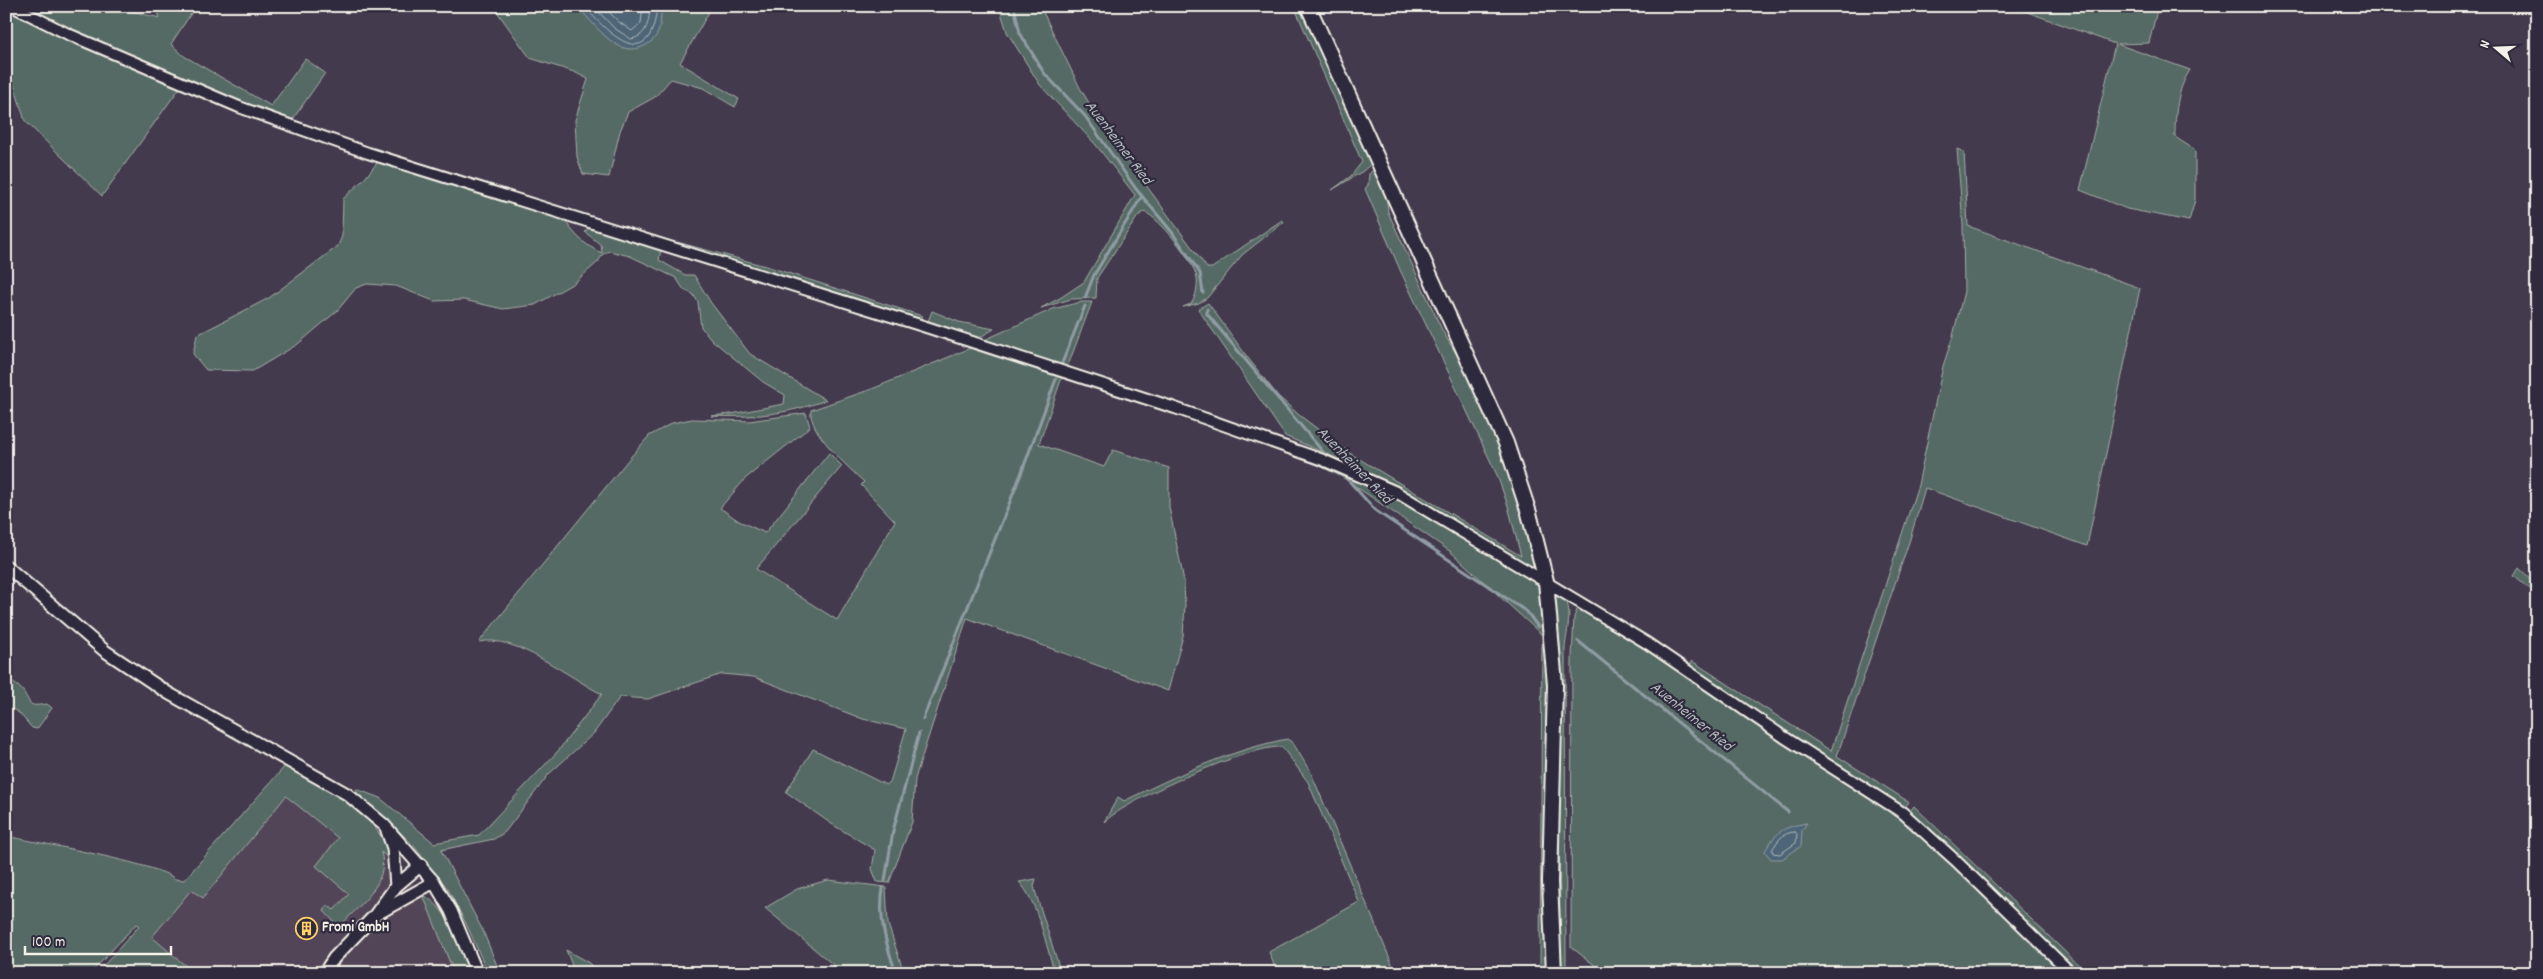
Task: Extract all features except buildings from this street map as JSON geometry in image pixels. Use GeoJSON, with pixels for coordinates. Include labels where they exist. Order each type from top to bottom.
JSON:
{"type":"FeatureCollection","features":[{"type":"Feature","properties":{"kind":"main road"},"geometry":{"type":"LineString","coordinates":[[1308,6],[1506,443],[1529,513],[1546,581],[1555,686],[1550,882],[1554,973]]}},
{"type":"Feature","properties":{"kind":"street"},"geometry":{"type":"LineString","coordinates":[[12,6],[68,34],[239,107],[368,153],[923,326],[1175,408],[1322,460],[1396,492],[1646,643],[1784,737],[1903,813],[1955,860],[2072,973]]}},
{"type":"Feature","properties":{"kind":"street"},"geometry":{"type":"LineString","coordinates":[[6,566],[105,651],[168,693],[347,794],[384,825],[434,882],[451,912],[477,973]]}},
{"type":"Feature","properties":{"kind":"street"},"geometry":{"type":"LineString","coordinates":[[384,825],[393,848],[396,886]]}},
{"type":"Feature","properties":{"kind":"street"},"geometry":{"type":"LineString","coordinates":[[324,973],[334,958],[375,915],[396,886],[421,865]]}},
{"type":"Feature","properties":{"kind":"street"},"geometry":{"type":"LineString","coordinates":[[375,915],[434,882]]}},
{"type":"Feature","properties":{"kind":"shaded area"},"geometry":{"type":"Polygon","coordinates":[[[296,783],[350,822],[423,895],[454,973],[194,973],[152,937],[191,890],[203,898],[296,783]]]}},
{"type":"Feature","properties":{"kind":"green space"},"geometry":{"type":"Polygon","coordinates":[[[21,6],[126,6],[127,10],[160,18],[156,6],[196,6],[171,44],[184,56],[271,106],[305,59],[325,73],[291,122],[176,77],[21,6]]]}},
{"type":"Feature","properties":{"kind":"green space"},"geometry":{"type":"Polygon","coordinates":[[[493,6],[578,6],[606,36],[658,32],[661,6],[704,6],[709,12],[680,63],[739,99],[735,107],[703,88],[671,79],[655,97],[628,112],[620,131],[609,177],[583,174],[577,157],[575,120],[588,79],[574,72],[530,58],[493,6]]]}},
{"type":"Feature","properties":{"kind":"green space"},"geometry":{"type":"Polygon","coordinates":[[[999,6],[1040,6],[1080,88],[1106,131],[1207,268],[1212,268],[1282,220],[1284,222],[1242,255],[1207,298],[1199,303],[1183,307],[1191,304],[1195,295],[1197,278],[1194,270],[1175,240],[1158,222],[1144,212],[1138,216],[1097,278],[1096,298],[1071,299],[1041,308],[1084,282],[1135,195],[1096,145],[1040,85],[1007,32],[999,6]]]}},
{"type":"Feature","properties":{"kind":"green space"},"geometry":{"type":"Polygon","coordinates":[[[1294,6],[1302,6],[1372,163],[1363,171],[1332,190],[1351,176],[1362,162],[1294,6]]]}},
{"type":"Feature","properties":{"kind":"green space"},"geometry":{"type":"Polygon","coordinates":[[[2011,6],[2158,6],[2149,43],[2117,44],[2190,70],[2182,86],[2178,102],[2175,137],[2195,150],[2195,200],[2189,221],[2127,209],[2080,190],[2115,44],[2011,6]]]}},
{"type":"Feature","properties":{"kind":"green space"},"geometry":{"type":"Polygon","coordinates":[[[6,10],[79,45],[181,86],[102,196],[25,121],[6,58],[6,10]]]}},
{"type":"Feature","properties":{"kind":"green space"},"geometry":{"type":"Polygon","coordinates":[[[1957,149],[1964,152],[1968,226],[2140,288],[2087,546],[1925,488],[1910,539],[1837,756],[1909,802],[1905,807],[1804,746],[1690,667],[1692,661],[1831,751],[1918,485],[1943,366],[1953,336],[1964,291],[1963,225],[1957,149]]]}},
{"type":"Feature","properties":{"kind":"green space"},"geometry":{"type":"Polygon","coordinates":[[[380,159],[562,216],[579,238],[602,253],[601,245],[585,232],[591,225],[661,249],[659,260],[685,275],[694,275],[711,303],[750,354],[826,400],[798,409],[769,414],[711,416],[784,404],[785,395],[763,382],[712,340],[701,327],[698,302],[693,294],[684,290],[676,278],[630,256],[609,251],[603,254],[598,262],[574,283],[535,305],[503,309],[464,300],[434,301],[396,286],[367,284],[356,288],[337,311],[298,344],[253,371],[206,370],[193,354],[197,335],[269,298],[338,246],[342,236],[343,199],[365,178],[380,159]]]}},
{"type":"Feature","properties":{"kind":"green space"},"geometry":{"type":"Polygon","coordinates":[[[1372,171],[1376,171],[1386,192],[1388,212],[1443,332],[1467,371],[1504,455],[1537,562],[1533,566],[1528,565],[1394,485],[1285,436],[1198,309],[1208,303],[1278,396],[1299,415],[1351,454],[1521,556],[1508,506],[1497,475],[1401,272],[1365,189],[1368,185],[1369,174],[1372,171]]]}},
{"type":"Feature","properties":{"kind":"green space"},"geometry":{"type":"Polygon","coordinates":[[[677,242],[769,267],[922,316],[919,322],[678,246],[677,242]]]}},
{"type":"Feature","properties":{"kind":"green space"},"geometry":{"type":"Polygon","coordinates":[[[1081,302],[1092,302],[1067,368],[982,341],[1053,309],[1081,302]]]}},
{"type":"Feature","properties":{"kind":"green space"},"geometry":{"type":"Polygon","coordinates":[[[932,311],[959,322],[994,329],[977,339],[927,324],[932,311]]]}},
{"type":"Feature","properties":{"kind":"green space"},"geometry":{"type":"Polygon","coordinates":[[[973,347],[1062,377],[1039,444],[1104,467],[1113,450],[1169,468],[1169,507],[1184,581],[1185,606],[1183,636],[1168,691],[967,618],[915,779],[912,822],[889,883],[877,882],[872,869],[875,850],[830,823],[786,792],[813,749],[886,785],[890,782],[906,729],[863,719],[754,677],[722,674],[648,699],[620,697],[594,733],[549,774],[505,832],[494,839],[441,850],[483,931],[500,973],[488,973],[448,889],[413,845],[392,824],[359,797],[356,789],[380,798],[434,843],[479,835],[558,751],[602,694],[542,659],[509,644],[493,641],[479,642],[649,436],[672,423],[692,419],[749,421],[806,413],[810,427],[746,478],[720,508],[739,521],[765,533],[829,453],[842,466],[756,569],[837,620],[895,521],[861,485],[864,482],[822,439],[812,419],[811,410],[872,389],[973,347]]]}},
{"type":"Feature","properties":{"kind":"green space"},"geometry":{"type":"Polygon","coordinates":[[[1314,463],[1416,505],[1540,581],[1549,659],[1549,973],[1540,973],[1542,635],[1451,552],[1342,477],[1314,463]]]}},
{"type":"Feature","properties":{"kind":"green space"},"geometry":{"type":"Polygon","coordinates":[[[2519,568],[2537,585],[2537,596],[2514,576],[2519,568]]]}},
{"type":"Feature","properties":{"kind":"green space"},"geometry":{"type":"Polygon","coordinates":[[[1559,595],[1564,598],[1569,610],[1565,648],[1566,973],[1560,973],[1559,741],[1553,600],[1555,596],[1559,595]]]}},
{"type":"Feature","properties":{"kind":"green space"},"geometry":{"type":"Polygon","coordinates":[[[1581,608],[1879,802],[1917,831],[2066,973],[1605,973],[1571,947],[1572,657],[1574,617],[1577,610],[1581,608]]]}},
{"type":"Feature","properties":{"kind":"green space"},"geometry":{"type":"Polygon","coordinates":[[[6,679],[23,691],[31,704],[47,704],[52,708],[37,729],[32,728],[19,713],[6,705],[6,679]]]}},
{"type":"Feature","properties":{"kind":"green space"},"geometry":{"type":"Polygon","coordinates":[[[1287,739],[1293,743],[1311,773],[1396,973],[1277,973],[1269,952],[1359,902],[1308,782],[1282,747],[1244,755],[1190,775],[1137,800],[1104,822],[1118,797],[1124,801],[1183,773],[1223,757],[1287,739]]]}},
{"type":"Feature","properties":{"kind":"green space"},"geometry":{"type":"Polygon","coordinates":[[[285,766],[294,769],[335,794],[360,813],[381,836],[394,864],[381,852],[383,864],[377,884],[339,927],[324,911],[327,905],[334,910],[349,894],[316,866],[338,838],[286,796],[203,898],[191,890],[152,937],[194,973],[97,973],[139,926],[136,924],[91,973],[6,973],[6,836],[122,860],[165,873],[175,879],[184,880],[285,766]]]}},
{"type":"Feature","properties":{"kind":"green space"},"geometry":{"type":"Polygon","coordinates":[[[1914,806],[2087,973],[2079,973],[1910,811],[1914,806]]]}},
{"type":"Feature","properties":{"kind":"green space"},"geometry":{"type":"Polygon","coordinates":[[[1036,879],[1034,886],[1036,894],[1061,973],[1055,973],[1036,912],[1026,890],[1019,882],[1036,879]]]}},
{"type":"Feature","properties":{"kind":"green space"},"geometry":{"type":"Polygon","coordinates":[[[828,880],[886,887],[888,924],[904,973],[843,973],[765,908],[797,889],[828,880]]]}},
{"type":"Feature","properties":{"kind":"green space"},"geometry":{"type":"Polygon","coordinates":[[[423,895],[440,909],[447,919],[458,940],[471,973],[454,973],[423,895]]]}},
{"type":"Feature","properties":{"kind":"green space"},"geometry":{"type":"Polygon","coordinates":[[[566,950],[589,963],[598,973],[575,973],[566,950]]]}},
{"type":"Feature","properties":{"kind":"water"},"geometry":{"type":"Polygon","coordinates":[[[578,6],[661,6],[659,30],[647,45],[635,49],[623,48],[606,37],[578,6]]]}},
{"type":"Feature","properties":{"kind":"water"},"geometry":{"type":"Polygon","coordinates":[[[1807,823],[1802,830],[1801,846],[1782,859],[1771,859],[1765,851],[1777,834],[1786,828],[1807,823]]]}},
{"type":"Feature","properties":{"kind":"waterway","name":"Auenheimer Ried"},"geometry":{"type":"LineString","coordinates":[[1014,6],[1020,33],[1044,73],[1085,116],[1136,189],[1172,232],[1200,273],[1203,293]]}},
{"type":"Feature","properties":{"kind":"waterway"},"geometry":{"type":"LineString","coordinates":[[1085,298],[1094,275],[1142,196]]}},
{"type":"Feature","properties":{"kind":"waterway"},"geometry":{"type":"LineString","coordinates":[[1062,363],[1085,306]]}},
{"type":"Feature","properties":{"kind":"waterway","name":"Auenheimer Ried"},"geometry":{"type":"LineString","coordinates":[[1207,309],[1207,314],[1329,459]]}},
{"type":"Feature","properties":{"kind":"waterway"},"geometry":{"type":"LineString","coordinates":[[923,719],[1021,474],[1056,379]]}},
{"type":"Feature","properties":{"kind":"waterway","name":"Auenheimer Ried"},"geometry":{"type":"LineString","coordinates":[[1341,472],[1376,511],[1527,612],[1538,627]]}},
{"type":"Feature","properties":{"kind":"waterway","name":"Auenheimer Ried"},"geometry":{"type":"LineString","coordinates":[[1578,641],[1788,812]]}},
{"type":"Feature","properties":{"kind":"waterway"},"geometry":{"type":"LineString","coordinates":[[885,881],[893,831],[919,733]]}},
{"type":"Feature","properties":{"kind":"waterway"},"geometry":{"type":"LineString","coordinates":[[883,888],[882,920],[896,973]]}},
{"type":"Feature","properties":{"kind":"place","name":"Fromi GmbH"},"geometry":{"type":"Point","coordinates":[306,928]}}]}
